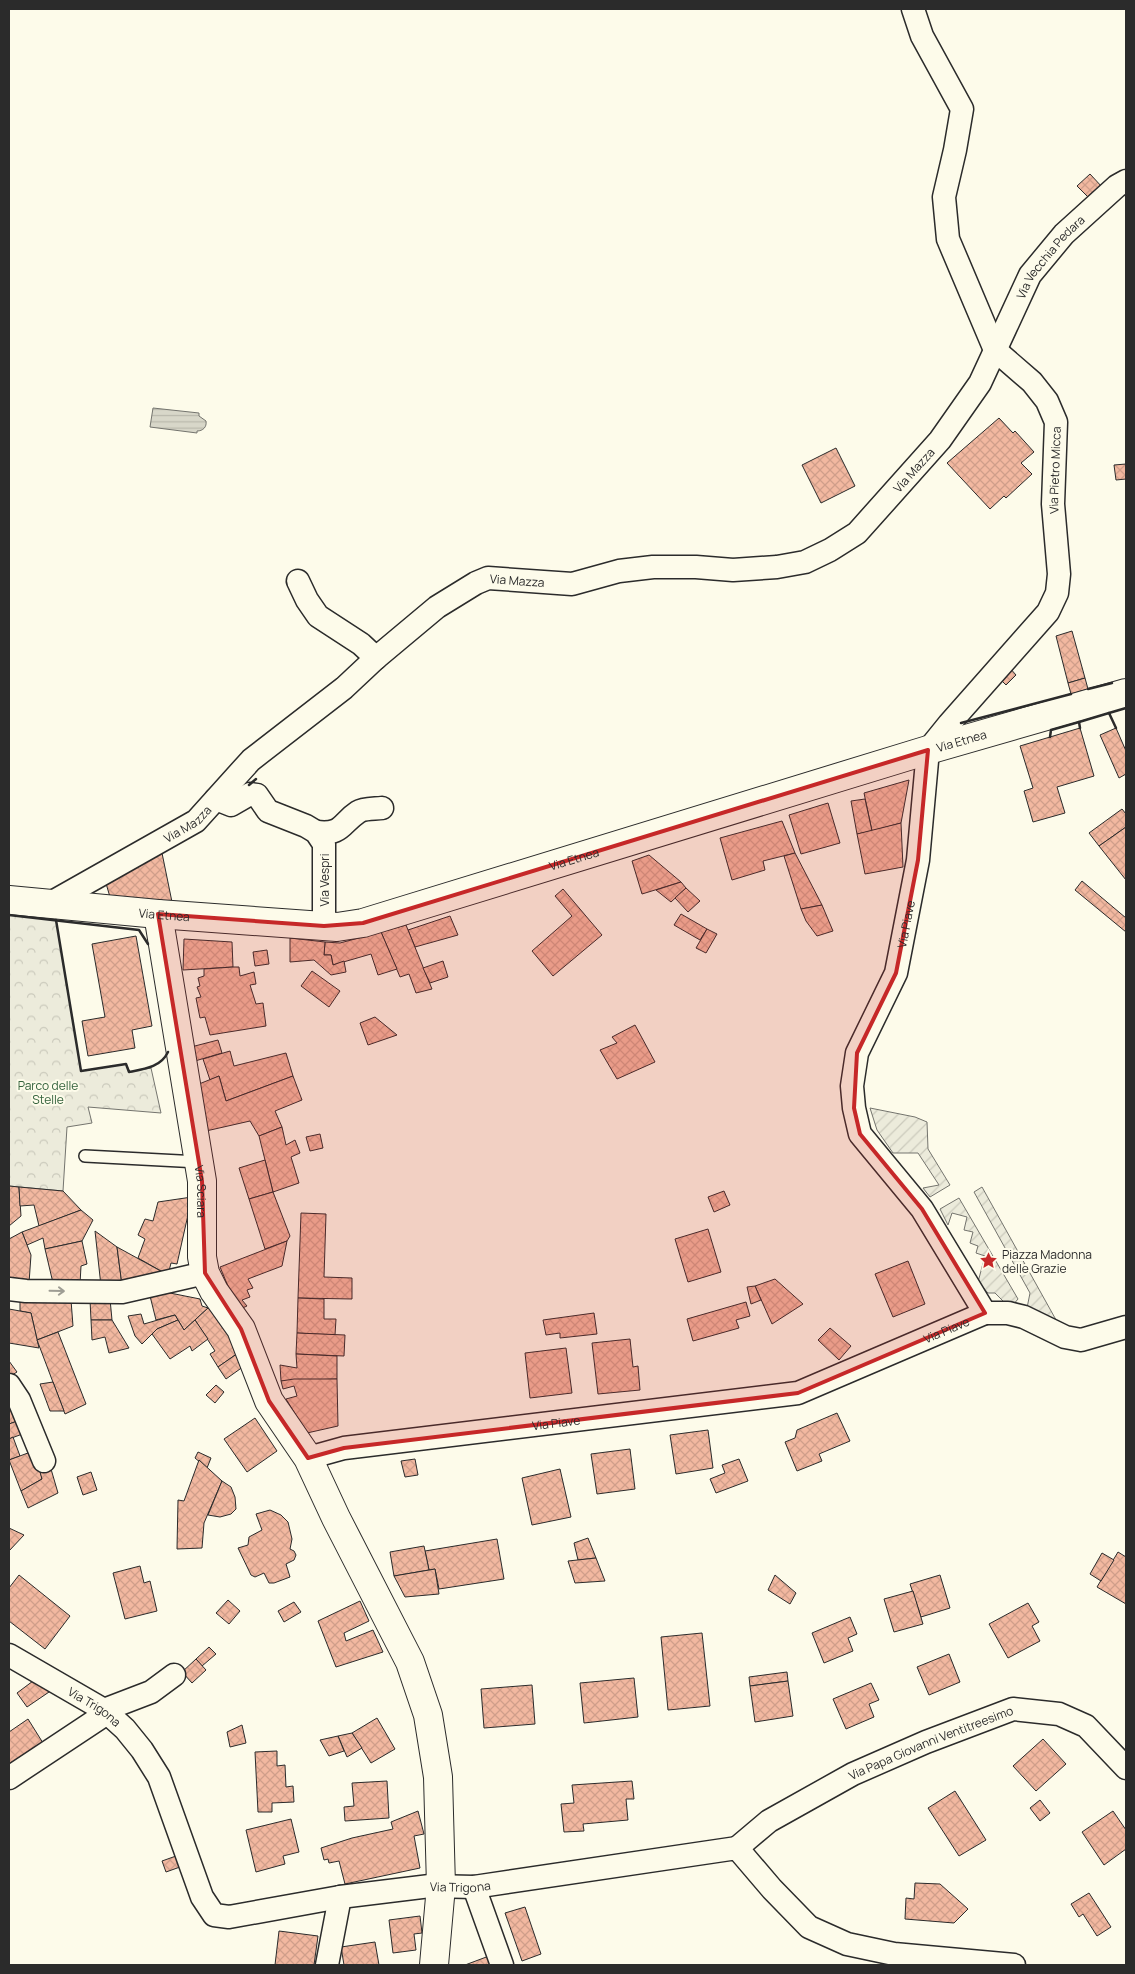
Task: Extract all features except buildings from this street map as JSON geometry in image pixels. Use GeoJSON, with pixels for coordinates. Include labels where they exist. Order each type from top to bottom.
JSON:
{"type":"FeatureCollection","features":[{"type":"Feature","properties":{"kind":"main road","name":"Via Etnea"},"geometry":{"type":"LineString","coordinates":[[9,900],[158,914],[337,927],[363,923],[928,750],[1126,693]]}},
{"type":"Feature","properties":{"kind":"main road","name":"Via Sciara"},"geometry":{"type":"LineString","coordinates":[[158,914],[202,1181],[202,1257],[205,1273]]}},
{"type":"Feature","properties":{"kind":"main road"},"geometry":{"type":"LineString","coordinates":[[205,1273],[214,1291],[241,1330],[269,1401],[308,1458],[336,1518],[410,1662],[428,1715],[438,1777],[442,1886],[434,1965]]}},
{"type":"Feature","properties":{"kind":"street","name":"Via Pietro Micca"},"geometry":{"type":"LineString","coordinates":[[913,9],[922,36],[962,109],[956,150],[944,197],[948,239],[994,350],[1032,382],[1047,401],[1056,422],[1053,504],[1059,574],[1057,593],[1048,612],[928,750]]}},
{"type":"Feature","properties":{"kind":"street","name":"Via Vecchia Pedara"},"geometry":{"type":"LineString","coordinates":[[994,350],[1030,275],[1064,234],[1117,186],[1126,181]]}},
{"type":"Feature","properties":{"kind":"street","name":"Via Mazza"},"geometry":{"type":"LineString","coordinates":[[49,904],[196,821],[251,760],[344,688],[376,658],[437,607],[476,583],[488,578],[572,584],[619,571],[653,568],[696,566],[734,570],[777,566],[805,562],[830,550],[857,533],[940,440],[980,383],[994,350]]}},
{"type":"Feature","properties":{"kind":"street"},"geometry":{"type":"LineString","coordinates":[[298,581],[307,600],[318,616],[361,644],[376,658]]}},
{"type":"Feature","properties":{"kind":"street","name":"Via Piave"},"geometry":{"type":"LineString","coordinates":[[308,1458],[344,1448],[798,1393],[985,1313],[922,1209],[860,1134],[854,1108],[852,1086],[857,1053],[896,973],[918,860],[928,750]]}},
{"type":"Feature","properties":{"kind":"street"},"geometry":{"type":"LineString","coordinates":[[216,799],[231,804],[250,794],[257,795],[268,811],[316,832],[329,834],[342,827],[359,810],[382,808]]}},
{"type":"Feature","properties":{"kind":"street","name":"Via Vespri"},"geometry":{"type":"LineString","coordinates":[[316,832],[324,844],[324,926]]}},
{"type":"Feature","properties":{"kind":"street"},"geometry":{"type":"LineString","coordinates":[[9,1289],[26,1291],[122,1292],[205,1273]]}},
{"type":"Feature","properties":{"kind":"street"},"geometry":{"type":"LineString","coordinates":[[985,1313],[1024,1317],[1065,1337],[1081,1340],[1126,1327]]}},
{"type":"Feature","properties":{"kind":"street"},"geometry":{"type":"LineString","coordinates":[[9,1385],[19,1400],[44,1462]]}},
{"type":"Feature","properties":{"kind":"street","name":"Via Trigona"},"geometry":{"type":"LineString","coordinates":[[9,1654],[106,1711],[125,1729],[142,1750],[159,1777],[202,1897],[214,1915],[229,1917],[340,1897],[430,1886],[474,1887],[736,1848]]}},
{"type":"Feature","properties":{"kind":"street"},"geometry":{"type":"LineString","coordinates":[[9,1778],[106,1711],[151,1692],[174,1675]]}},
{"type":"Feature","properties":{"kind":"street","name":"Via Papa Giovanni Ventitreesimo"},"geometry":{"type":"LineString","coordinates":[[736,1848],[754,1835],[769,1820],[853,1774],[926,1742],[1013,1709],[1059,1714],[1086,1726],[1126,1768]]}},
{"type":"Feature","properties":{"kind":"street"},"geometry":{"type":"LineString","coordinates":[[736,1848],[809,1927],[847,1944],[894,1954],[1014,1965]]}},
{"type":"Feature","properties":{"kind":"street"},"geometry":{"type":"LineString","coordinates":[[474,1887],[502,1965]]}},
{"type":"Feature","properties":{"kind":"street"},"geometry":{"type":"LineString","coordinates":[[328,1965],[340,1897]]}},
{"type":"Feature","properties":{"kind":"lane"},"geometry":{"type":"LineString","coordinates":[[85,1156],[199,1162]]}},
{"type":"Feature","properties":{"kind":"highlighted area"},"geometry":{"type":"Polygon","coordinates":[[[928,750],[918,860],[896,973],[857,1053],[854,1108],[860,1134],[922,1209],[985,1313],[798,1393],[344,1448],[308,1458],[269,1401],[241,1329],[205,1273],[202,1181],[158,914],[324,926],[363,923],[928,750]]]}},
{"type":"Feature","properties":{"kind":"green space","name":"Parco delle Stelle"},"geometry":{"type":"Polygon","coordinates":[[[9,915],[56,920],[81,1071],[126,1064],[130,1072],[151,1068],[161,1113],[88,1107],[92,1123],[67,1127],[63,1191],[9,1186],[9,915]]]}},
{"type":"Feature","properties":{"kind":"green space"},"geometry":{"type":"Polygon","coordinates":[[[870,1108],[915,1117],[927,1122],[928,1149],[950,1185],[930,1197],[923,1188],[939,1185],[918,1153],[893,1153],[877,1130],[870,1108]]]}},
{"type":"Feature","properties":{"kind":"green space"},"geometry":{"type":"Polygon","coordinates":[[[982,1187],[1060,1327],[1027,1308],[1030,1293],[974,1192],[982,1187]]]}},
{"type":"Feature","properties":{"kind":"green space"},"geometry":{"type":"Polygon","coordinates":[[[959,1198],[1018,1299],[1013,1305],[1006,1304],[995,1293],[988,1293],[978,1282],[985,1256],[976,1253],[978,1246],[970,1243],[973,1232],[964,1230],[967,1217],[952,1213],[948,1225],[940,1209],[959,1198]]]}},
{"type":"Feature","properties":{"kind":"shaded area"},"geometry":{"type":"Polygon","coordinates":[[[153,408],[199,413],[199,416],[206,421],[206,425],[197,433],[150,427],[153,408]]]}},
{"type":"Feature","properties":{"kind":"wall"},"geometry":{"type":"LineString","coordinates":[[1088,689],[1112,683]]}},
{"type":"Feature","properties":{"kind":"wall"},"geometry":{"type":"LineString","coordinates":[[961,723],[1071,694]]}},
{"type":"Feature","properties":{"kind":"wall"},"geometry":{"type":"LineString","coordinates":[[1109,713],[1126,708]]}},
{"type":"Feature","properties":{"kind":"wall"},"geometry":{"type":"LineString","coordinates":[[1079,722],[1109,713],[1116,728]]}},
{"type":"Feature","properties":{"kind":"wall"},"geometry":{"type":"LineString","coordinates":[[1050,737],[1051,730],[1079,722],[1080,728]]}},
{"type":"Feature","properties":{"kind":"wall"},"geometry":{"type":"LineString","coordinates":[[249,785],[256,779]]}},
{"type":"Feature","properties":{"kind":"wall"},"geometry":{"type":"LineString","coordinates":[[9,915],[139,930],[148,944]]}},
{"type":"Feature","properties":{"kind":"wall"},"geometry":{"type":"LineString","coordinates":[[56,920],[81,1071],[126,1064],[129,1072],[141,1070],[157,1064],[168,1052]]}},
{"type":"Feature","properties":{"kind":"place","name":"Piazza Madonna delle Grazie"},"geometry":{"type":"Point","coordinates":[988,1261]}}]}
